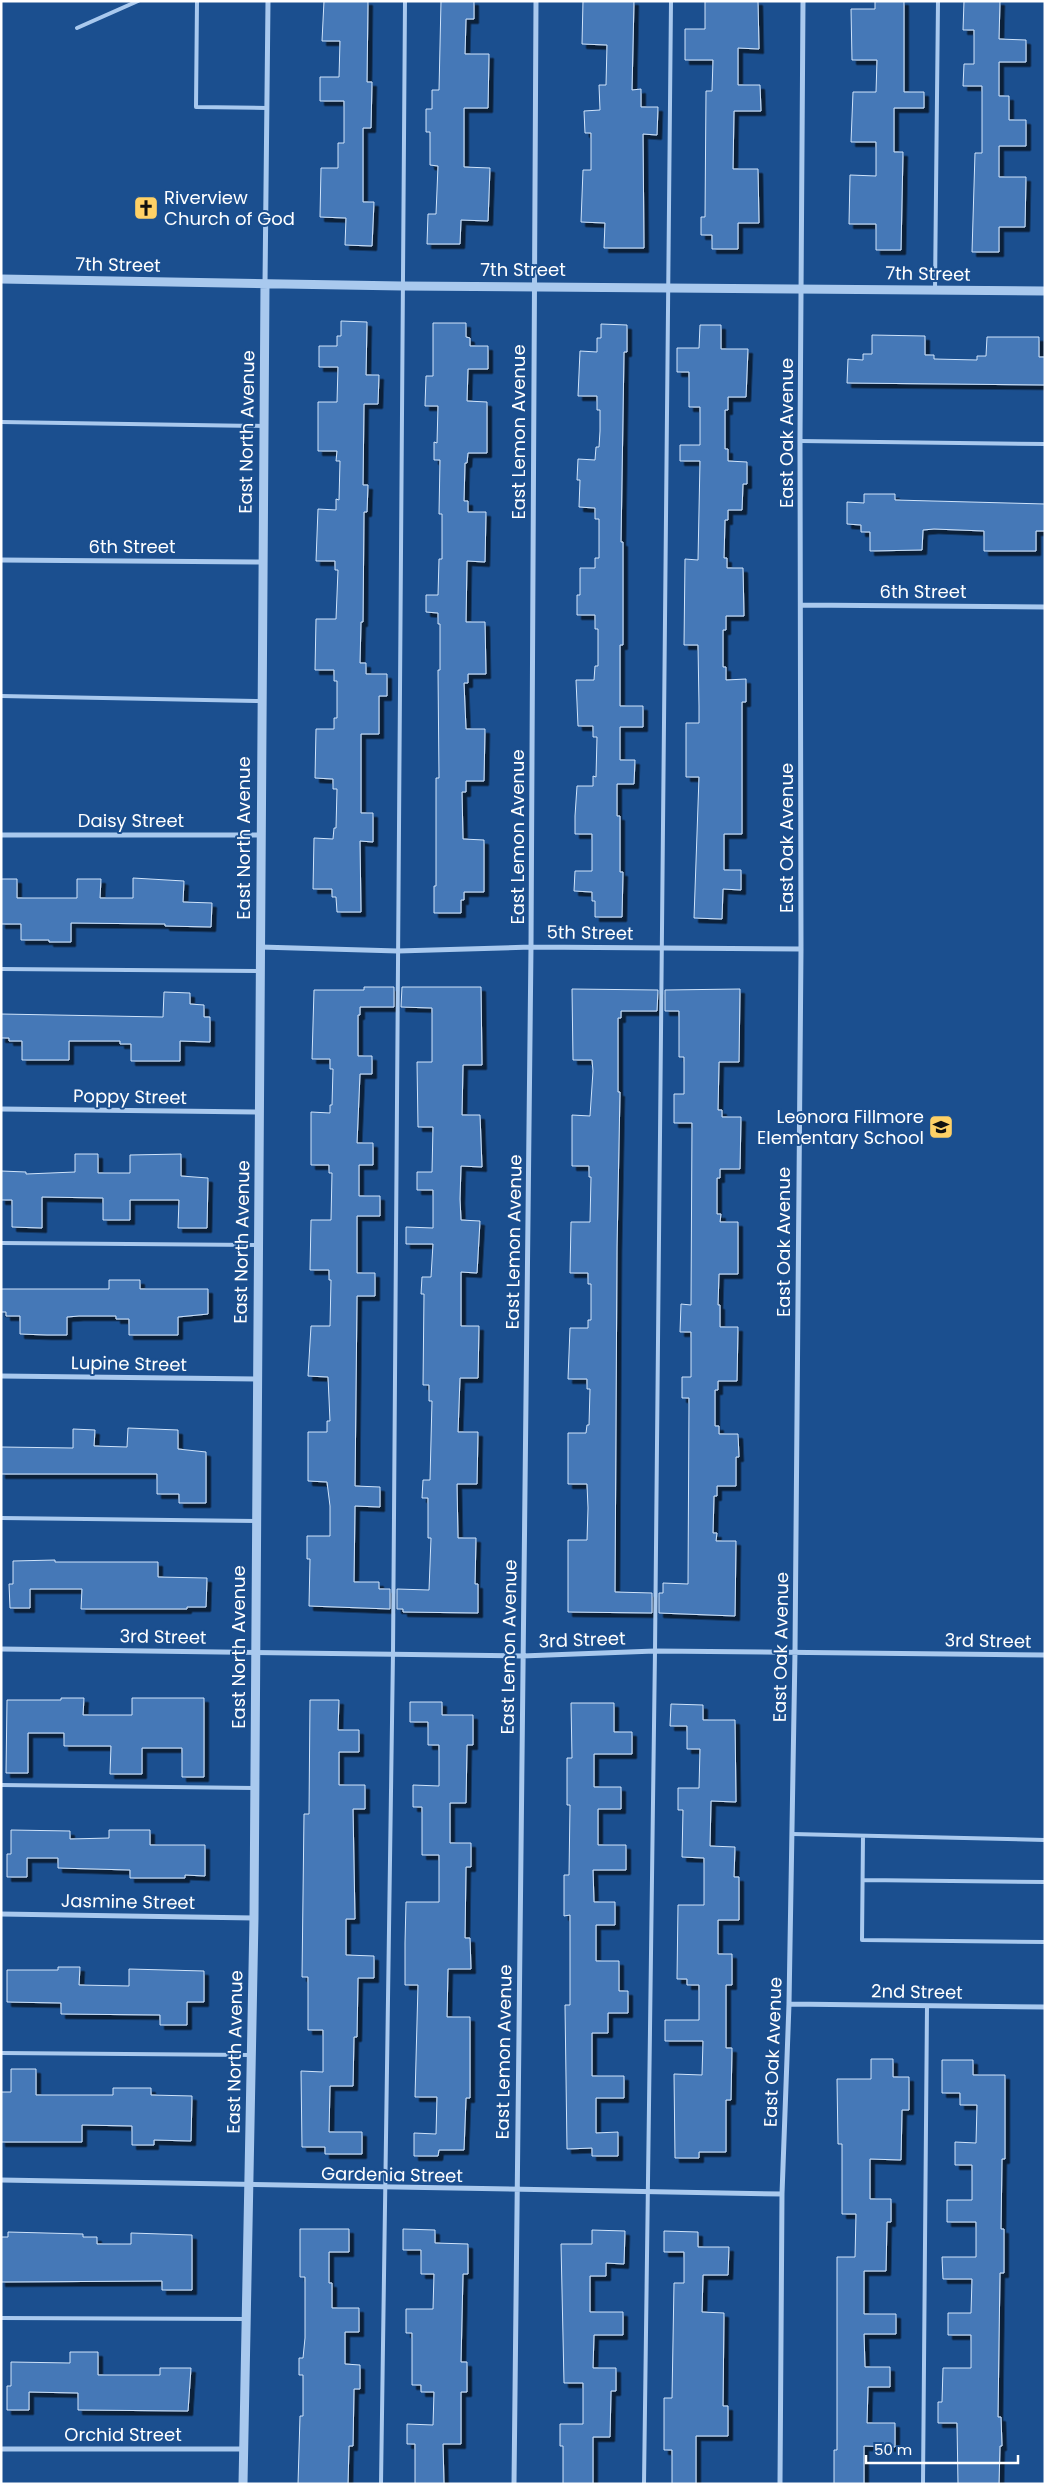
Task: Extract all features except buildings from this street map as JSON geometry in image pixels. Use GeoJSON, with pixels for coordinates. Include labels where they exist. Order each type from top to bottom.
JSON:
{"type":"FeatureCollection","features":[{"type":"Feature","properties":{"kind":"street","name":"East North Avenue"},"geometry":{"type":"LineString","coordinates":[[243,2484],[254,1918],[260,701],[268,1]]}},
{"type":"Feature","properties":{"kind":"street","name":"East Lemon Avenue"},"geometry":{"type":"LineString","coordinates":[[514,2484],[531,947],[536,1]]}},
{"type":"Feature","properties":{"kind":"street","name":"East Oak Avenue"},"geometry":{"type":"LineString","coordinates":[[780,2484],[782,2194],[789,2004],[795,1652],[801,949],[800,441],[803,1]]}},
{"type":"Feature","properties":{"kind":"street","name":"7th Street"},"geometry":{"type":"LineString","coordinates":[[1,279],[402,286],[1045,291]]}},
{"type":"Feature","properties":{"kind":"street","name":"6th Street"},"geometry":{"type":"LineString","coordinates":[[1,560],[262,562]]}},
{"type":"Feature","properties":{"kind":"street","name":"6th Street"},"geometry":{"type":"LineString","coordinates":[[801,605],[1045,607]]}},
{"type":"Feature","properties":{"kind":"street","name":"Daisy Street"},"geometry":{"type":"LineString","coordinates":[[1,835],[260,835]]}},
{"type":"Feature","properties":{"kind":"street","name":"5th Street"},"geometry":{"type":"LineString","coordinates":[[260,947],[398,951],[531,947],[801,949]]}},
{"type":"Feature","properties":{"kind":"street","name":"Poppy Street"},"geometry":{"type":"LineString","coordinates":[[1,1109],[259,1112]]}},
{"type":"Feature","properties":{"kind":"street","name":"Lupine Street"},"geometry":{"type":"LineString","coordinates":[[1,1376],[256,1379]]}},
{"type":"Feature","properties":{"kind":"street","name":"3rd Street"},"geometry":{"type":"LineString","coordinates":[[1,1649],[522,1656],[655,1651],[1045,1655]]}},
{"type":"Feature","properties":{"kind":"street","name":"Jasmine Street"},"geometry":{"type":"LineString","coordinates":[[1,1914],[254,1918]]}},
{"type":"Feature","properties":{"kind":"street","name":"2nd Street"},"geometry":{"type":"LineString","coordinates":[[789,2004],[1045,2007]]}},
{"type":"Feature","properties":{"kind":"street","name":"Gardenia Street"},"geometry":{"type":"LineString","coordinates":[[1,2180],[516,2191],[782,2194]]}},
{"type":"Feature","properties":{"kind":"street","name":"Orchid Street"},"geometry":{"type":"LineString","coordinates":[[1,2449],[244,2449]]}},
{"type":"Feature","properties":{"kind":"lane"},"geometry":{"type":"LineString","coordinates":[[77,28],[138,1]]}},
{"type":"Feature","properties":{"kind":"lane"},"geometry":{"type":"LineString","coordinates":[[197,1],[196,107],[266,108]]}},
{"type":"Feature","properties":{"kind":"lane"},"geometry":{"type":"LineString","coordinates":[[381,2484],[393,1653],[405,1]]}},
{"type":"Feature","properties":{"kind":"lane"},"geometry":{"type":"LineString","coordinates":[[644,2484],[655,1651],[671,1]]}},
{"type":"Feature","properties":{"kind":"lane"},"geometry":{"type":"LineString","coordinates":[[935,290],[938,1]]}},
{"type":"Feature","properties":{"kind":"lane"},"geometry":{"type":"LineString","coordinates":[[1,422],[264,426]]}},
{"type":"Feature","properties":{"kind":"lane"},"geometry":{"type":"LineString","coordinates":[[800,441],[1045,444]]}},
{"type":"Feature","properties":{"kind":"lane"},"geometry":{"type":"LineString","coordinates":[[1,696],[260,701]]}},
{"type":"Feature","properties":{"kind":"lane"},"geometry":{"type":"LineString","coordinates":[[1,968],[260,971]]}},
{"type":"Feature","properties":{"kind":"lane"},"geometry":{"type":"LineString","coordinates":[[1,1243],[258,1244]]}},
{"type":"Feature","properties":{"kind":"lane"},"geometry":{"type":"LineString","coordinates":[[1,1518],[256,1521]]}},
{"type":"Feature","properties":{"kind":"lane"},"geometry":{"type":"LineString","coordinates":[[1,1785],[254,1788]]}},
{"type":"Feature","properties":{"kind":"lane"},"geometry":{"type":"LineString","coordinates":[[792,1834],[1045,1840]]}},
{"type":"Feature","properties":{"kind":"lane"},"geometry":{"type":"LineString","coordinates":[[863,1836],[862,1940],[1045,1942]]}},
{"type":"Feature","properties":{"kind":"lane"},"geometry":{"type":"LineString","coordinates":[[863,1880],[1045,1882]]}},
{"type":"Feature","properties":{"kind":"lane"},"geometry":{"type":"LineString","coordinates":[[923,2484],[927,2006]]}},
{"type":"Feature","properties":{"kind":"lane"},"geometry":{"type":"LineString","coordinates":[[1,2053],[251,2056]]}},
{"type":"Feature","properties":{"kind":"lane"},"geometry":{"type":"LineString","coordinates":[[1,2318],[247,2319]]}},
{"type":"Feature","properties":{"kind":"place","name":"Riverview Church of God"},"geometry":{"type":"Point","coordinates":[146,208]}},
{"type":"Feature","properties":{"kind":"place","name":"Leonora Fillmore Elementary School"},"geometry":{"type":"Point","coordinates":[941,1127]}}]}
